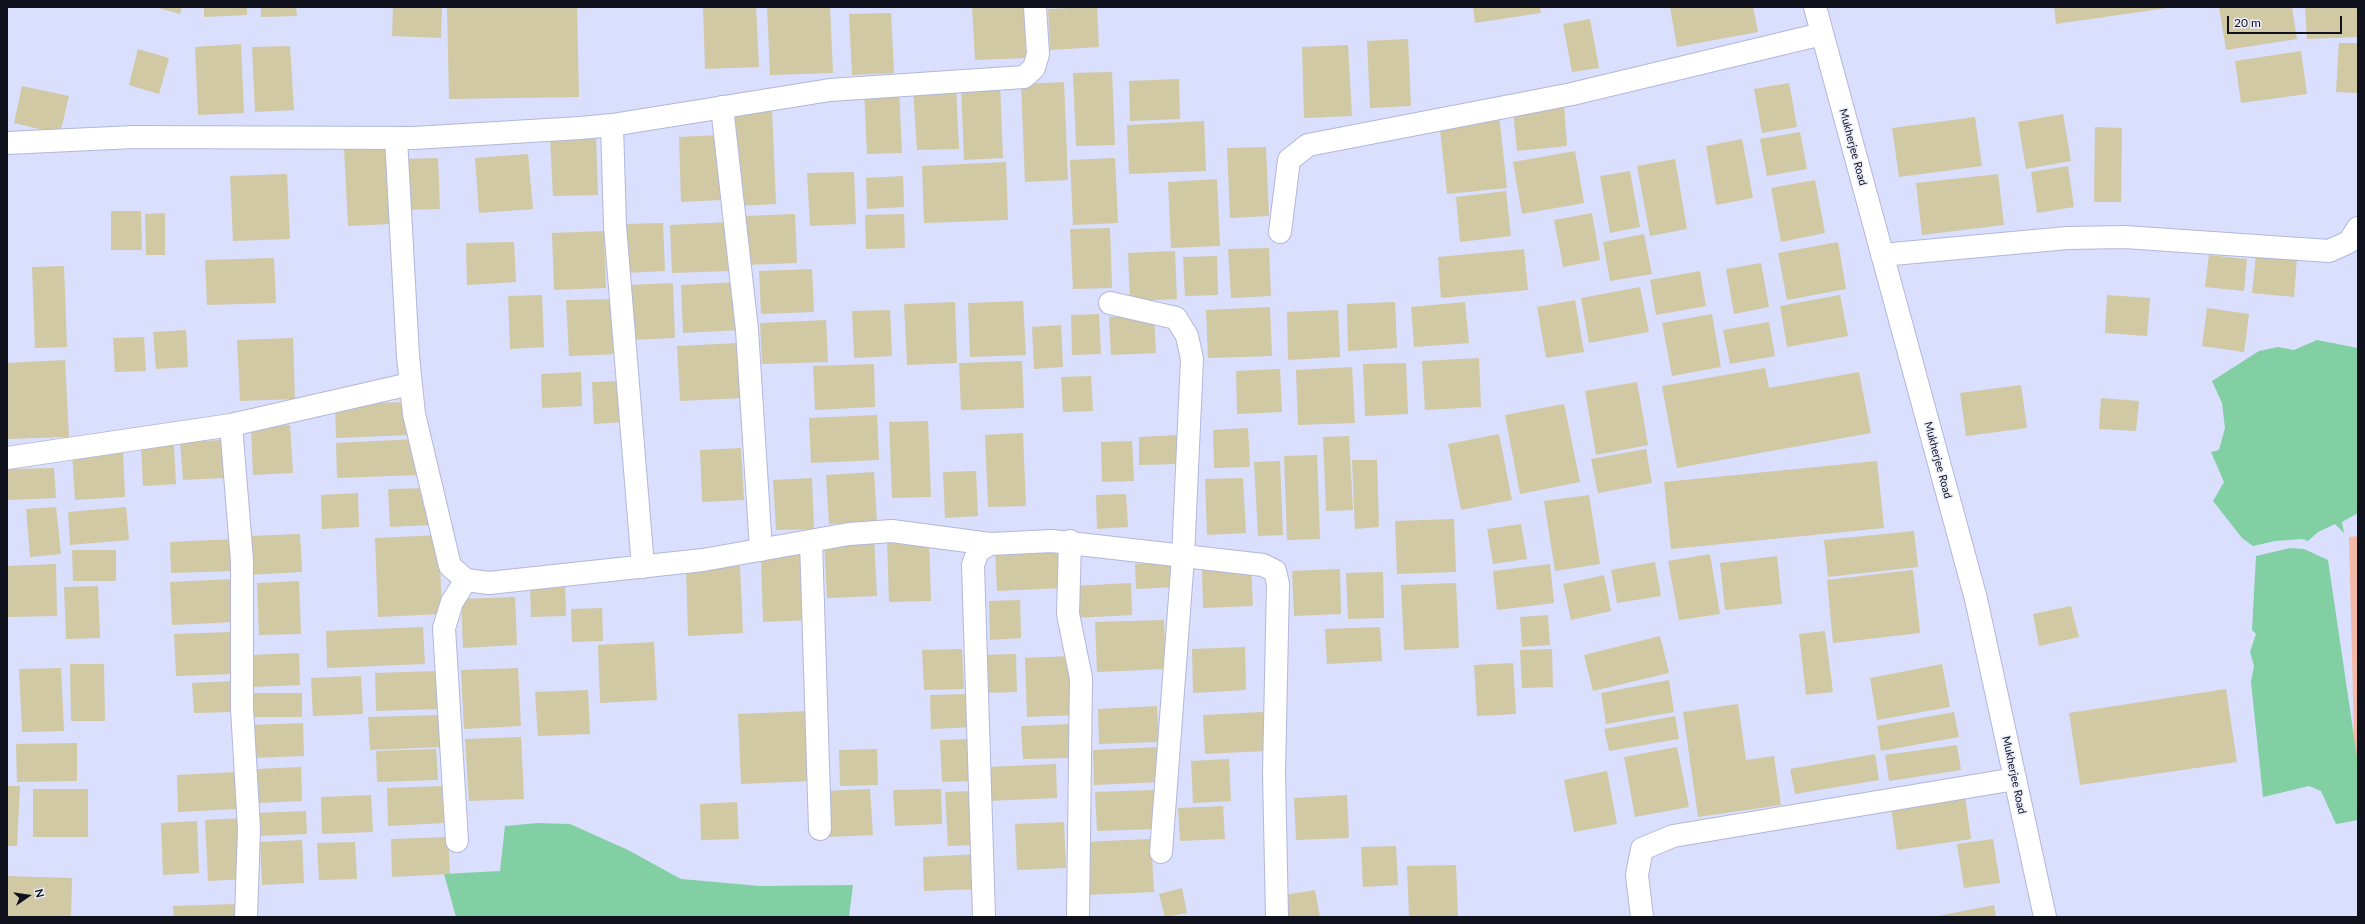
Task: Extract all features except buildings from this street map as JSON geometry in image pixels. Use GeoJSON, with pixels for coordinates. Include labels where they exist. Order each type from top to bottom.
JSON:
{"type":"FeatureCollection","features":[{"type":"Feature","properties":{"kind":"street"},"geometry":{"type":"LineString","coordinates":[[7,143],[134,137],[396,138],[612,125],[830,90],[1024,77],[1034,68],[1038,54],[1035,7]]}},
{"type":"Feature","properties":{"kind":"street","name":"Mukherjee Road"},"geometry":{"type":"LineString","coordinates":[[1815,7],[1976,599],[2045,917]]}},
{"type":"Feature","properties":{"kind":"street"},"geometry":{"type":"LineString","coordinates":[[1280,232],[1289,160],[1308,145],[1572,94],[1822,34]]}},
{"type":"Feature","properties":{"kind":"street"},"geometry":{"type":"LineString","coordinates":[[722,107],[747,330],[761,550]]}},
{"type":"Feature","properties":{"kind":"street"},"geometry":{"type":"LineString","coordinates":[[612,125],[614,226],[643,567]]}},
{"type":"Feature","properties":{"kind":"street"},"geometry":{"type":"LineString","coordinates":[[396,138],[410,384],[420,442],[450,566],[466,580],[489,583],[703,560],[849,534],[892,531],[990,544],[1070,541],[1263,565],[1275,571],[1278,584],[1274,772],[1277,917]]}},
{"type":"Feature","properties":{"kind":"street"},"geometry":{"type":"LineString","coordinates":[[1882,255],[2067,238],[2125,237],[2329,251],[2355,238]]}},
{"type":"Feature","properties":{"kind":"street"},"geometry":{"type":"LineString","coordinates":[[1110,303],[1176,318],[1187,336],[1192,359],[1183,556],[1162,852]]}},
{"type":"Feature","properties":{"kind":"street"},"geometry":{"type":"LineString","coordinates":[[7,458],[231,424],[410,384]]}},
{"type":"Feature","properties":{"kind":"street"},"geometry":{"type":"LineString","coordinates":[[231,424],[242,561],[242,708],[249,829],[246,917]]}},
{"type":"Feature","properties":{"kind":"street"},"geometry":{"type":"LineString","coordinates":[[811,541],[820,829]]}},
{"type":"Feature","properties":{"kind":"street"},"geometry":{"type":"LineString","coordinates":[[1070,541],[1068,614],[1081,678],[1078,917]]}},
{"type":"Feature","properties":{"kind":"street"},"geometry":{"type":"LineString","coordinates":[[984,917],[973,565],[978,551],[990,544]]}},
{"type":"Feature","properties":{"kind":"street"},"geometry":{"type":"LineString","coordinates":[[457,841],[444,628],[452,602],[466,580]]}},
{"type":"Feature","properties":{"kind":"street"},"geometry":{"type":"LineString","coordinates":[[1642,917],[1637,875],[1642,849],[1673,836],[2015,779]]}},
{"type":"Feature","properties":{"kind":"shaded area"},"geometry":{"type":"Polygon","coordinates":[[[2317,340],[2358,348],[2358,513],[2342,522],[2344,533],[2335,524],[2318,532],[2308,541],[2302,539],[2275,541],[2253,546],[2242,538],[2213,501],[2224,482],[2211,452],[2219,450],[2225,428],[2222,403],[2212,381],[2259,351],[2278,347],[2294,350],[2317,340]]]}},
{"type":"Feature","properties":{"kind":"shaded area"},"geometry":{"type":"Polygon","coordinates":[[[2358,536],[2358,818],[2356,818],[2349,537],[2358,536]]]}},
{"type":"Feature","properties":{"kind":"shaded area"},"geometry":{"type":"Polygon","coordinates":[[[2290,548],[2304,549],[2328,560],[2358,764],[2358,820],[2336,824],[2321,791],[2309,786],[2263,797],[2251,682],[2254,666],[2250,652],[2256,634],[2252,630],[2256,556],[2290,548]]]}},
{"type":"Feature","properties":{"kind":"shaded area"},"geometry":{"type":"Polygon","coordinates":[[[538,823],[570,824],[628,850],[681,879],[760,886],[853,885],[849,917],[456,917],[444,874],[500,871],[505,826],[538,823]]]}}]}
